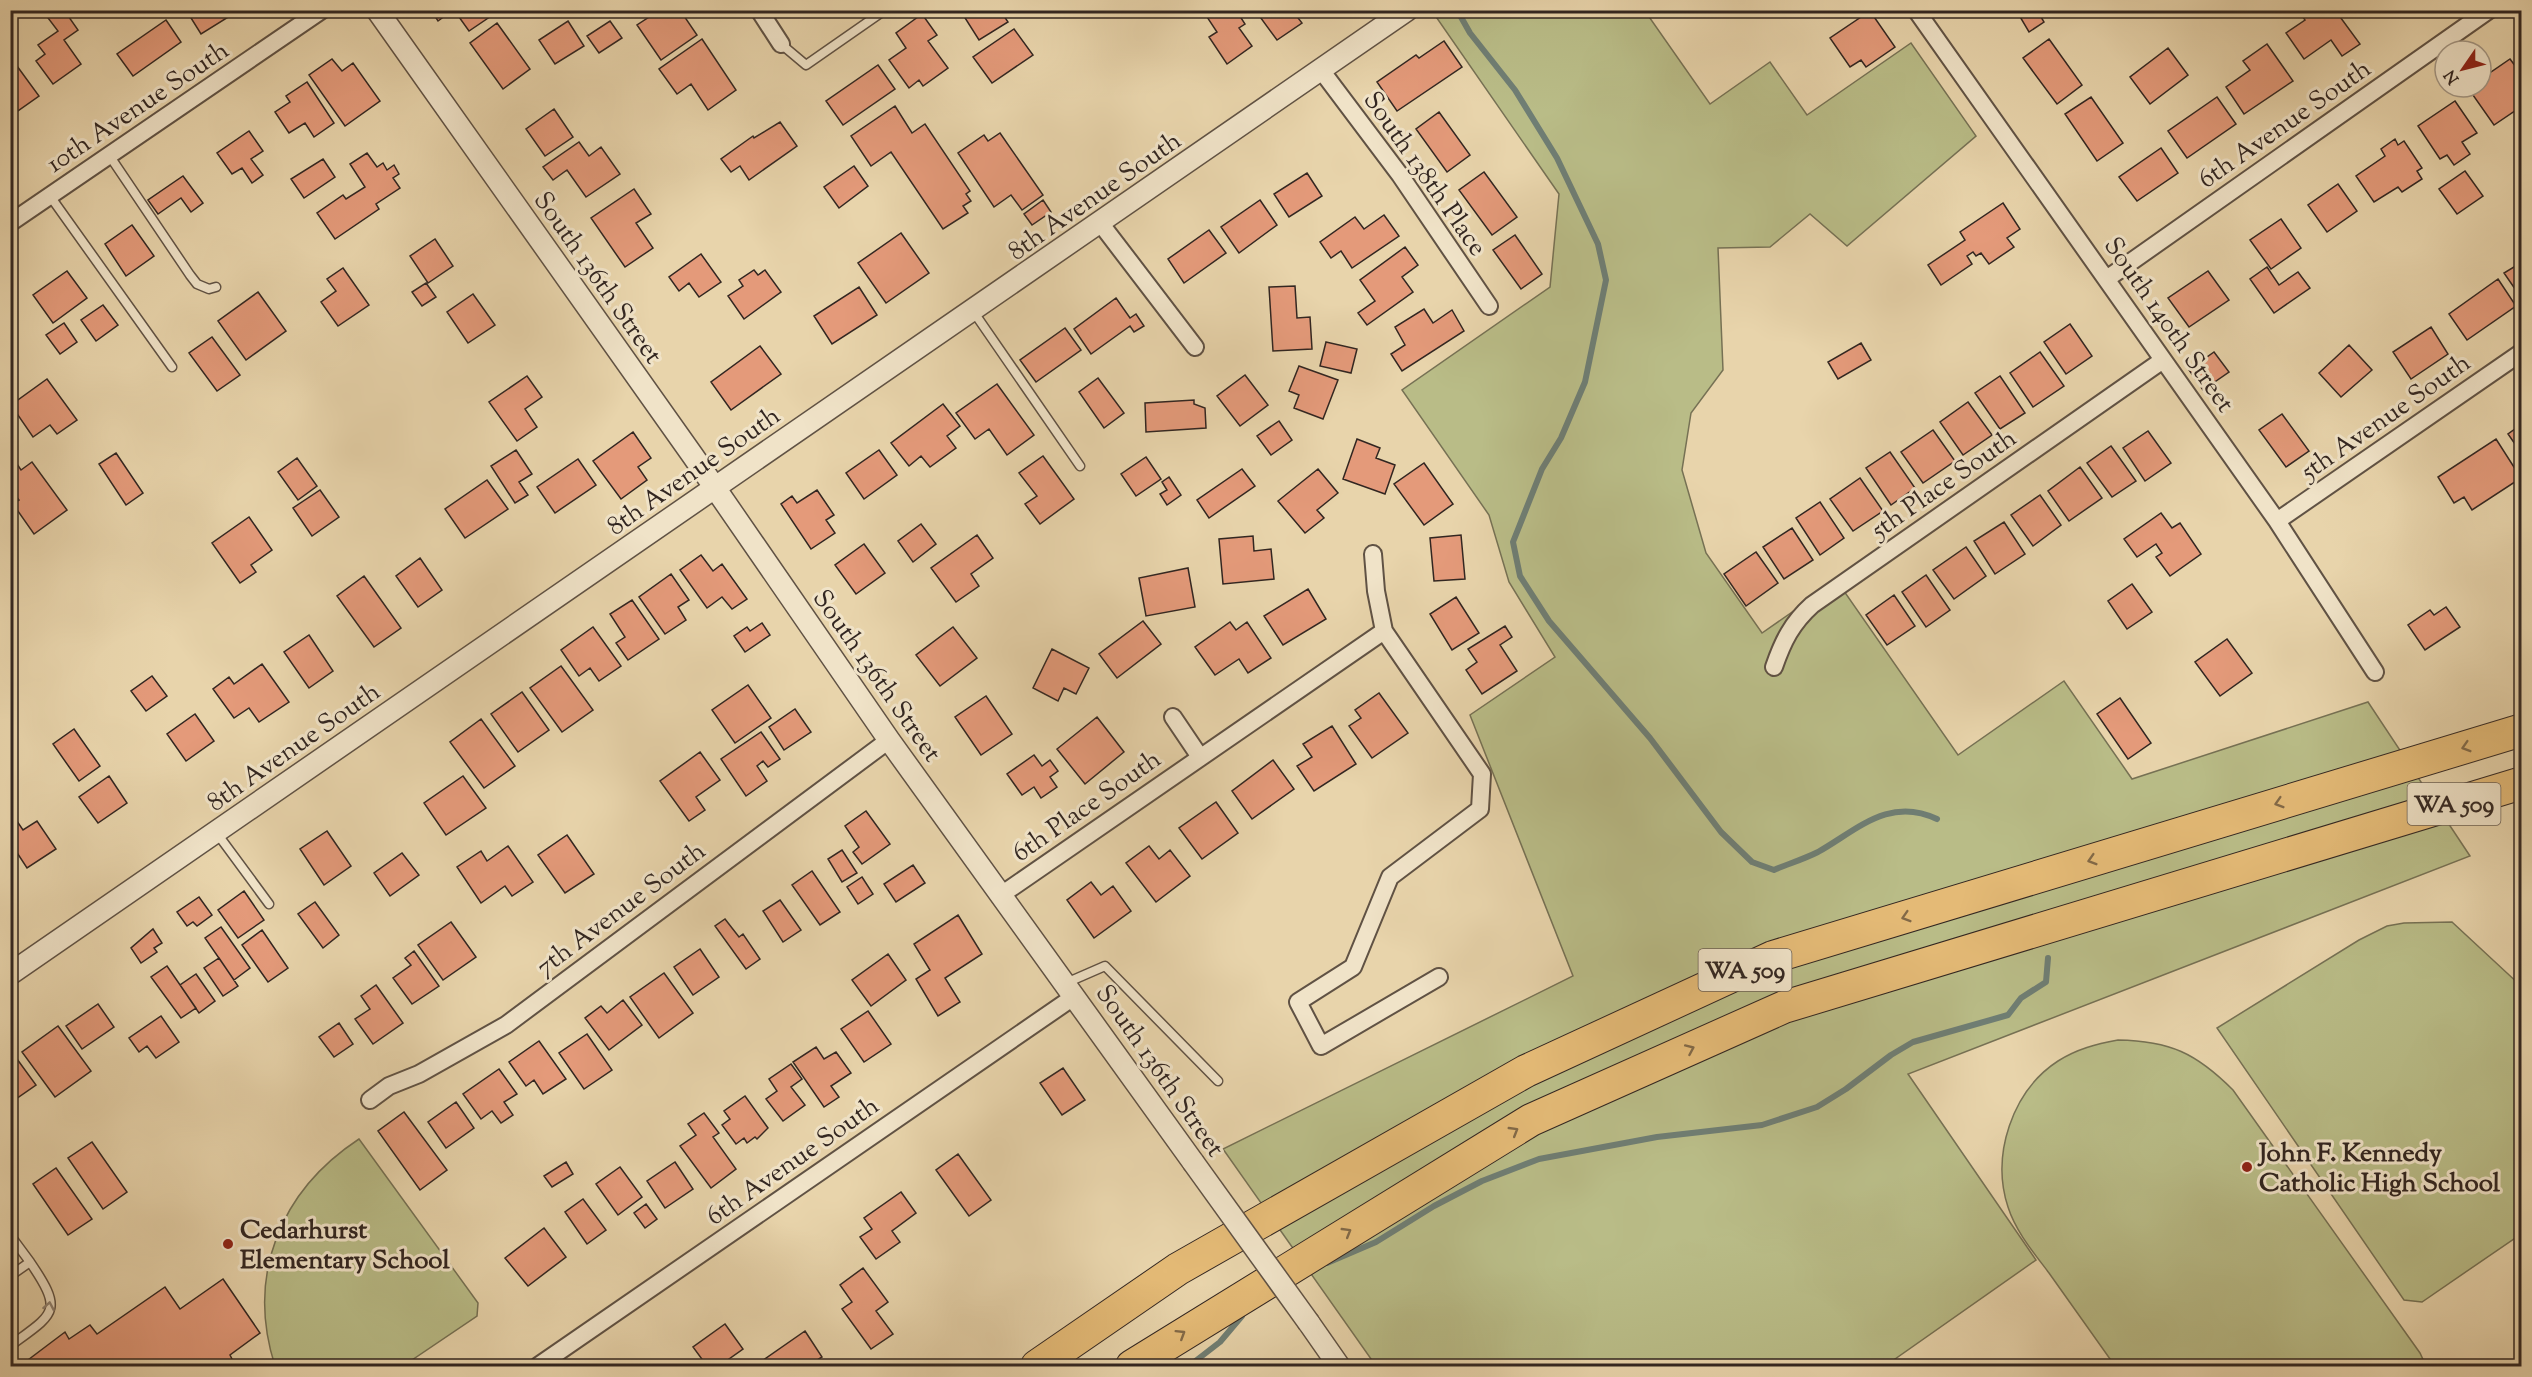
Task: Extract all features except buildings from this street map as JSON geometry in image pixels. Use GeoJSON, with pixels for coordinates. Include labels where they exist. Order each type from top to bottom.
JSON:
{"type":"FeatureCollection","features":[{"type":"Feature","properties":{"kind":"highway","name":"WA 509"},"geometry":{"type":"LineString","coordinates":[[1037,1366],[1178,1269],[1526,1071],[1773,957],[2522,730]]}},
{"type":"Feature","properties":{"kind":"highway","name":"WA 509"},"geometry":{"type":"LineString","coordinates":[[1132,1366],[1531,1120],[1784,1007],[2522,783]]}},
{"type":"Feature","properties":{"kind":"street","name":"10th Avenue South"},"geometry":{"type":"LineString","coordinates":[[10,223],[322,10]]}},
{"type":"Feature","properties":{"kind":"street","name":"South 136th Street"},"geometry":{"type":"LineString","coordinates":[[377,10],[889,740],[1071,989],[1339,1366]]}},
{"type":"Feature","properties":{"kind":"street"},"geometry":{"type":"LineString","coordinates":[[759,10],[781,44]]}},
{"type":"Feature","properties":{"kind":"street","name":"8th Avenue South"},"geometry":{"type":"LineString","coordinates":[[10,974],[1101,224],[1407,10]]}},
{"type":"Feature","properties":{"kind":"street","name":"South 140th Street"},"geometry":{"type":"LineString","coordinates":[[1916,10],[2108,278],[2277,521],[2375,672]]}},
{"type":"Feature","properties":{"kind":"street","name":"6th Avenue South"},"geometry":{"type":"LineString","coordinates":[[2108,278],[2489,10]]}},
{"type":"Feature","properties":{"kind":"street","name":"South 138th Place"},"geometry":{"type":"LineString","coordinates":[[1321,70],[1400,175],[1489,306]]}},
{"type":"Feature","properties":{"kind":"street"},"geometry":{"type":"LineString","coordinates":[[1101,224],[1195,347]]}},
{"type":"Feature","properties":{"kind":"street","name":"5th Avenue South"},"geometry":{"type":"LineString","coordinates":[[2277,521],[2522,352]]}},
{"type":"Feature","properties":{"kind":"street","name":"5th Place South"},"geometry":{"type":"LineString","coordinates":[[1774,667],[1784,639],[1796,619],[1812,605],[2163,360]]}},
{"type":"Feature","properties":{"kind":"street"},"geometry":{"type":"LineString","coordinates":[[1373,554],[1384,631],[1482,774],[1480,809],[1389,877],[1353,967],[1298,1002],[1321,1046],[1439,977]]}},
{"type":"Feature","properties":{"kind":"street","name":"6th Place South"},"geometry":{"type":"LineString","coordinates":[[1001,895],[1384,631]]}},
{"type":"Feature","properties":{"kind":"street","name":"6th Place South"},"geometry":{"type":"LineString","coordinates":[[1173,717],[1200,757]]}},
{"type":"Feature","properties":{"kind":"street","name":"7th Avenue South"},"geometry":{"type":"LineString","coordinates":[[370,1100],[389,1086],[419,1074],[506,1025],[889,740]]}},
{"type":"Feature","properties":{"kind":"street","name":"6th Avenue South"},"geometry":{"type":"LineString","coordinates":[[538,1366],[1071,989]]}},
{"type":"Feature","properties":{"kind":"lane"},"geometry":{"type":"LineString","coordinates":[[781,44],[806,65],[885,10]]}},
{"type":"Feature","properties":{"kind":"lane"},"geometry":{"type":"LineString","coordinates":[[109,155],[190,275],[203,287],[209,289],[216,287]]}},
{"type":"Feature","properties":{"kind":"lane"},"geometry":{"type":"LineString","coordinates":[[50,196],[172,367]]}},
{"type":"Feature","properties":{"kind":"lane"},"geometry":{"type":"LineString","coordinates":[[973,311],[1080,466]]}},
{"type":"Feature","properties":{"kind":"lane"},"geometry":{"type":"LineString","coordinates":[[216,832],[269,904]]}},
{"type":"Feature","properties":{"kind":"lane"},"geometry":{"type":"LineString","coordinates":[[1071,989],[1105,966],[1218,1081]]}},
{"type":"Feature","properties":{"kind":"lane"},"geometry":{"type":"LineString","coordinates":[[10,1235],[50,1292],[50,1312],[44,1321],[10,1346]]}},
{"type":"Feature","properties":{"kind":"lane"},"geometry":{"type":"LineString","coordinates":[[10,1276],[30,1263]]}},
{"type":"Feature","properties":{"kind":"green space"},"geometry":{"type":"Polygon","coordinates":[[[1432,11],[1645,11],[1710,104],[1770,62],[1807,115],[1911,43],[1976,136],[1847,246],[1810,214],[1770,247],[1718,248],[1723,370],[1691,413],[1682,470],[1706,553],[1762,633],[1837,581],[1958,755],[2064,681],[2132,779],[2368,702],[2470,856],[1908,1074],[2036,1260],[1885,1366],[1376,1366],[1223,1149],[1573,976],[1470,715],[1555,657],[1509,582],[1489,515],[1402,390],[1550,287],[1559,194],[1432,11]]]}},
{"type":"Feature","properties":{"kind":"green space"},"geometry":{"type":"Polygon","coordinates":[[[2452,922],[2521,986],[2521,1234],[2422,1302],[2404,1300],[2217,1028],[2359,940],[2387,926],[2404,923],[2452,922]]]}},
{"type":"Feature","properties":{"kind":"green space"},"geometry":{"type":"Polygon","coordinates":[[[2118,1040],[2153,1043],[2181,1052],[2207,1067],[2233,1090],[2420,1353],[2426,1366],[2115,1366],[2016,1225],[2003,1187],[2002,1166],[2009,1126],[2028,1089],[2042,1074],[2072,1053],[2118,1040]]]}},
{"type":"Feature","properties":{"kind":"green space"},"geometry":{"type":"Polygon","coordinates":[[[359,1139],[478,1303],[477,1316],[403,1366],[275,1366],[267,1332],[265,1299],[268,1268],[276,1238],[290,1210],[308,1184],[332,1160],[359,1139]]]}},
{"type":"Feature","properties":{"kind":"waterway"},"geometry":{"type":"LineString","coordinates":[[1457,10],[1470,33],[1515,90],[1557,158],[1598,244],[1606,280],[1585,382],[1561,438],[1542,469],[1513,542],[1520,576],[1549,621],[1650,738],[1721,832],[1752,862],[1774,870],[1818,852],[1860,826],[1889,814],[1904,811],[1920,813],[1937,819]]}},
{"type":"Feature","properties":{"kind":"waterway"},"geometry":{"type":"LineString","coordinates":[[1327,1263],[1376,1242],[1434,1206],[1482,1181],[1539,1159],[1657,1137],[1762,1125],[1817,1107],[1913,1042],[2008,1015],[2021,998],[2046,982],[2048,958]]}},
{"type":"Feature","properties":{"kind":"waterway"},"geometry":{"type":"LineString","coordinates":[[1189,1366],[1220,1342],[1242,1316]]}},
{"type":"Feature","properties":{"kind":"place","name":"John F. Kennedy Catholic High School"},"geometry":{"type":"Point","coordinates":[2247,1167]}},
{"type":"Feature","properties":{"kind":"place","name":"Cedarhurst Elementary School"},"geometry":{"type":"Point","coordinates":[228,1244]}}]}
